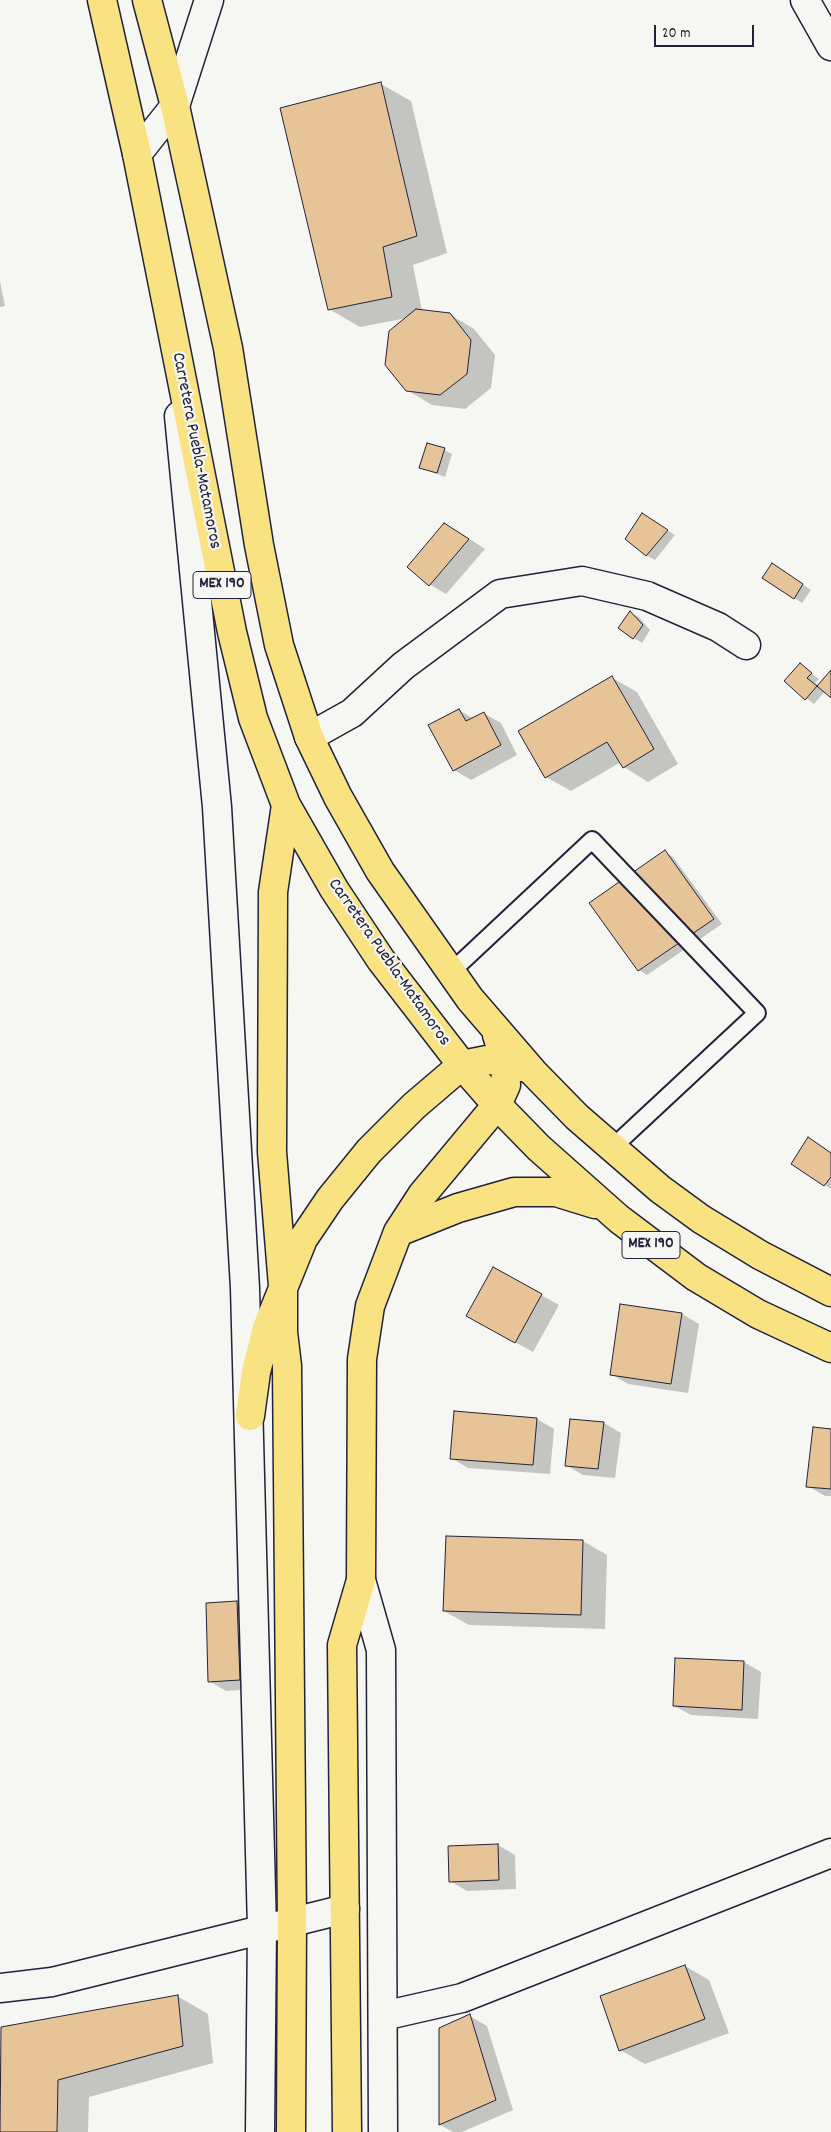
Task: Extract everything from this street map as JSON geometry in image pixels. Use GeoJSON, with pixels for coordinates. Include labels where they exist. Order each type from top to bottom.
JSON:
{"type":"FeatureCollection","features":[{"type":"Feature","properties":{"kind":"main road","name":"Carretera Puebla-Matamoros"},"geometry":{"type":"LineString","coordinates":[[102,0],[137,154],[170,330],[235,641],[254,718],[286,805],[334,889],[381,960],[462,1065],[497,1105],[573,1180],[619,1219],[696,1277],[758,1314],[831,1348]]}},
{"type":"Feature","properties":{"kind":"main road","name":"MEX 190"},"geometry":{"type":"LineString","coordinates":[[147,0],[175,106],[228,348],[259,545],[279,645],[309,737],[338,797],[380,871],[450,972],[533,1072],[577,1117],[660,1189],[701,1219],[760,1255],[831,1292]]}},
{"type":"Feature","properties":{"kind":"main road"},"geometry":{"type":"LineString","coordinates":[[286,805],[273,911],[272,1152],[283,1286],[283,1332],[287,1366],[292,1921],[291,2132]]}},
{"type":"Feature","properties":{"kind":"main road"},"geometry":{"type":"LineString","coordinates":[[347,2132],[342,1645],[361,1580],[362,1359],[370,1306],[398,1232],[422,1195],[497,1105],[506,1086],[505,1061],[495,1028]]}},
{"type":"Feature","properties":{"kind":"main road"},"geometry":{"type":"LineString","coordinates":[[250,1416],[258,1363],[267,1328],[303,1239],[330,1199],[376,1145],[414,1106],[462,1065],[486,1060],[505,1061],[533,1072]]}},
{"type":"Feature","properties":{"kind":"main road"},"geometry":{"type":"LineString","coordinates":[[398,1232],[458,1208],[514,1192],[556,1192],[600,1206],[619,1219]]}},
{"type":"Feature","properties":{"kind":"street"},"geometry":{"type":"LineString","coordinates":[[137,154],[175,106],[209,0]]}},
{"type":"Feature","properties":{"kind":"street"},"geometry":{"type":"LineString","coordinates":[[805,0],[831,46]]}},
{"type":"Feature","properties":{"kind":"street"},"geometry":{"type":"LineString","coordinates":[[170,330],[217,807],[246,1288],[262,1928],[260,2132]]}},
{"type":"Feature","properties":{"kind":"street"},"geometry":{"type":"LineString","coordinates":[[309,737],[352,713],[403,666],[500,594],[582,581],[647,596],[718,627],[746,645]]}},
{"type":"Feature","properties":{"kind":"street"},"geometry":{"type":"LineString","coordinates":[[361,1580],[381,1650],[382,2132]]}},
{"type":"Feature","properties":{"kind":"street"},"geometry":{"type":"LineString","coordinates":[[383,2016],[462,1998],[831,1853]]}},
{"type":"Feature","properties":{"kind":"street"},"geometry":{"type":"LineString","coordinates":[[0,1988],[52,1982],[344,1909]]}},
{"type":"Feature","properties":{"kind":"lane"},"geometry":{"type":"LineString","coordinates":[[450,972],[592,840],[757,1013],[612,1148]]}},
{"type":"Feature","properties":{"kind":"building"},"geometry":{"type":"Polygon","coordinates":[[[381,82],[417,236],[383,247],[392,297],[328,310],[280,108],[381,82]]]}},
{"type":"Feature","properties":{"kind":"building"},"geometry":{"type":"Polygon","coordinates":[[[416,309],[450,313],[471,340],[467,374],[440,395],[406,391],[385,365],[389,331],[416,309]]]}},
{"type":"Feature","properties":{"kind":"building"},"geometry":{"type":"Polygon","coordinates":[[[427,443],[445,448],[437,473],[419,468],[427,443]]]}},
{"type":"Feature","properties":{"kind":"building"},"geometry":{"type":"Polygon","coordinates":[[[642,513],[668,530],[646,556],[625,539],[642,513]]]}},
{"type":"Feature","properties":{"kind":"building"},"geometry":{"type":"Polygon","coordinates":[[[444,523],[469,539],[429,586],[407,567],[444,523]]]}},
{"type":"Feature","properties":{"kind":"building"},"geometry":{"type":"Polygon","coordinates":[[[772,563],[803,584],[794,599],[762,578],[772,563]]]}},
{"type":"Feature","properties":{"kind":"building"},"geometry":{"type":"Polygon","coordinates":[[[630,611],[643,625],[633,639],[618,628],[630,611]]]}},
{"type":"Feature","properties":{"kind":"building"},"geometry":{"type":"Polygon","coordinates":[[[800,663],[812,673],[807,678],[817,686],[805,700],[784,681],[800,663]]]}},
{"type":"Feature","properties":{"kind":"building"},"geometry":{"type":"Polygon","coordinates":[[[831,670],[831,698],[817,686],[831,670]]]}},
{"type":"Feature","properties":{"kind":"building"},"geometry":{"type":"Polygon","coordinates":[[[612,676],[654,749],[623,768],[607,742],[545,778],[518,731],[612,676]]]}},
{"type":"Feature","properties":{"kind":"building"},"geometry":{"type":"Polygon","coordinates":[[[459,709],[466,721],[484,712],[501,745],[453,771],[428,725],[459,709]]]}},
{"type":"Feature","properties":{"kind":"building"},"geometry":{"type":"Polygon","coordinates":[[[665,850],[714,919],[638,971],[589,903],[665,850]]]}},
{"type":"Feature","properties":{"kind":"building"},"geometry":{"type":"Polygon","coordinates":[[[808,1137],[831,1153],[831,1177],[824,1186],[791,1164],[808,1137]]]}},
{"type":"Feature","properties":{"kind":"building"},"geometry":{"type":"Polygon","coordinates":[[[493,1267],[542,1294],[515,1343],[466,1316],[493,1267]]]}},
{"type":"Feature","properties":{"kind":"building"},"geometry":{"type":"Polygon","coordinates":[[[620,1304],[682,1313],[671,1384],[610,1375],[620,1304]]]}},
{"type":"Feature","properties":{"kind":"building"},"geometry":{"type":"Polygon","coordinates":[[[454,1411],[537,1418],[533,1465],[450,1459],[454,1411]]]}},
{"type":"Feature","properties":{"kind":"building"},"geometry":{"type":"Polygon","coordinates":[[[570,1419],[604,1422],[598,1469],[565,1466],[570,1419]]]}},
{"type":"Feature","properties":{"kind":"building"},"geometry":{"type":"Polygon","coordinates":[[[813,1427],[831,1429],[831,1489],[806,1487],[813,1427]]]}},
{"type":"Feature","properties":{"kind":"building"},"geometry":{"type":"Polygon","coordinates":[[[446,1536],[583,1540],[581,1615],[443,1611],[446,1536]]]}},
{"type":"Feature","properties":{"kind":"building"},"geometry":{"type":"Polygon","coordinates":[[[237,1601],[240,1680],[208,1682],[206,1603],[237,1601]]]}},
{"type":"Feature","properties":{"kind":"building"},"geometry":{"type":"Polygon","coordinates":[[[675,1658],[744,1661],[742,1710],[673,1706],[675,1658]]]}},
{"type":"Feature","properties":{"kind":"building"},"geometry":{"type":"Polygon","coordinates":[[[498,1844],[499,1880],[449,1882],[448,1846],[498,1844]]]}},
{"type":"Feature","properties":{"kind":"building"},"geometry":{"type":"Polygon","coordinates":[[[685,1965],[705,2019],[619,2051],[600,1996],[685,1965]]]}},
{"type":"Feature","properties":{"kind":"building"},"geometry":{"type":"Polygon","coordinates":[[[178,1995],[183,2046],[58,2080],[57,2132],[0,2132],[1,2027],[178,1995]]]}},
{"type":"Feature","properties":{"kind":"building"},"geometry":{"type":"Polygon","coordinates":[[[470,2014],[496,2100],[439,2125],[439,2028],[470,2014]]]}}]}
